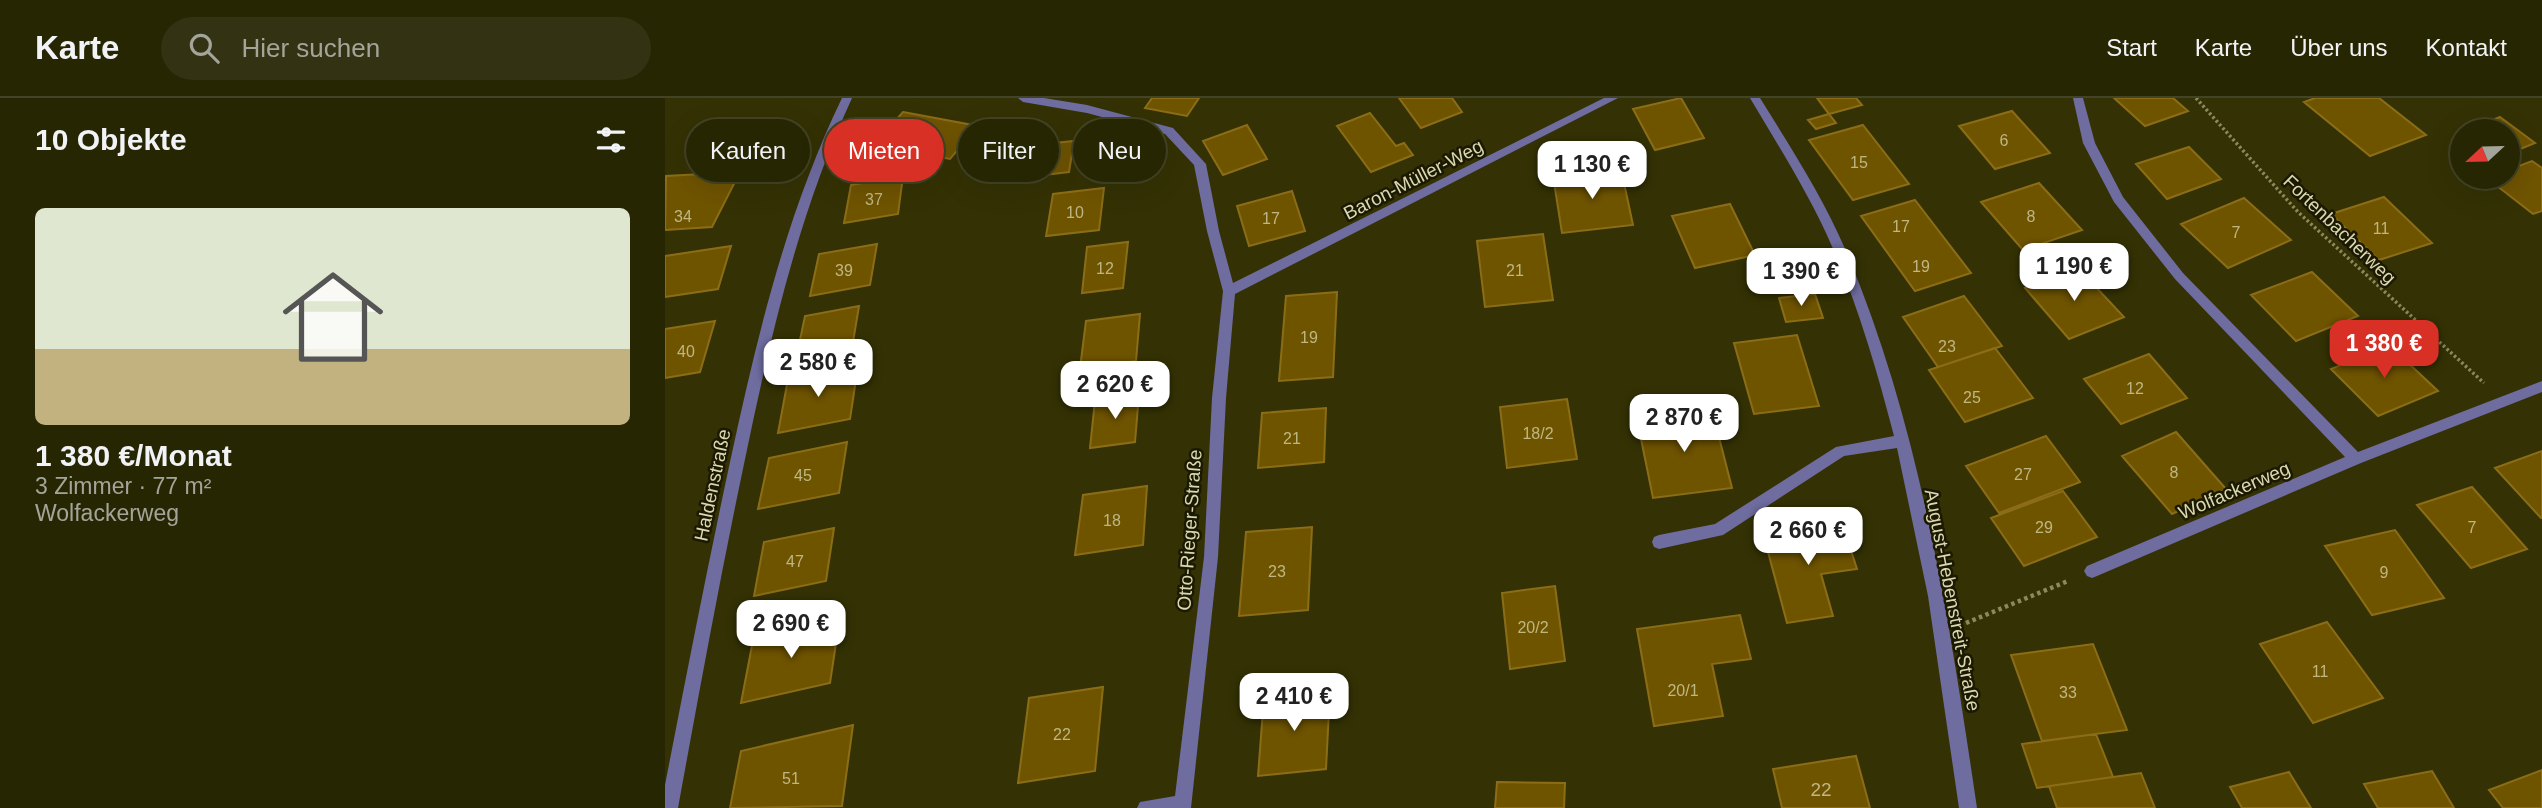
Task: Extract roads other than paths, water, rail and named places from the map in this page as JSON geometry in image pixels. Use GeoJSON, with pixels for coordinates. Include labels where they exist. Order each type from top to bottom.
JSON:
{"type":"FeatureCollection","features":[{"type":"Feature","properties":{"kind":"street","name":"Haldenstraße"},"geometry":{"type":"LineString","coordinates":[[669,808],[715,567],[763,340],[823,144],[847,98]]}},
{"type":"Feature","properties":{"kind":"street","name":"Otto-Rieger-Straße"},"geometry":{"type":"LineString","coordinates":[[1023,98],[1092,104],[1169,131],[1200,163],[1213,232],[1229,291],[1219,398],[1211,557],[1182,805],[1146,808]]}},
{"type":"Feature","properties":{"kind":"street","name":"Baron-Müller-Weg"},"geometry":{"type":"LineString","coordinates":[[1229,291],[1613,98]]}},
{"type":"Feature","properties":{"kind":"street","name":"August-Hebenstreit-Straße"},"geometry":{"type":"LineString","coordinates":[[1755,98],[1809,189],[1839,248],[1861,302],[1902,441],[1943,632],[1968,808]]}},
{"type":"Feature","properties":{"kind":"street"},"geometry":{"type":"LineString","coordinates":[[2078,98],[2089,143],[2118,199],[2179,276],[2356,459]]}},
{"type":"Feature","properties":{"kind":"street","name":"Wolfackerweg"},"geometry":{"type":"LineString","coordinates":[[2092,571],[2356,459],[2542,386]]}},
{"type":"Feature","properties":{"kind":"street"},"geometry":{"type":"LineString","coordinates":[[1659,542],[1718,530],[1841,451],[1902,441]]}}]}
